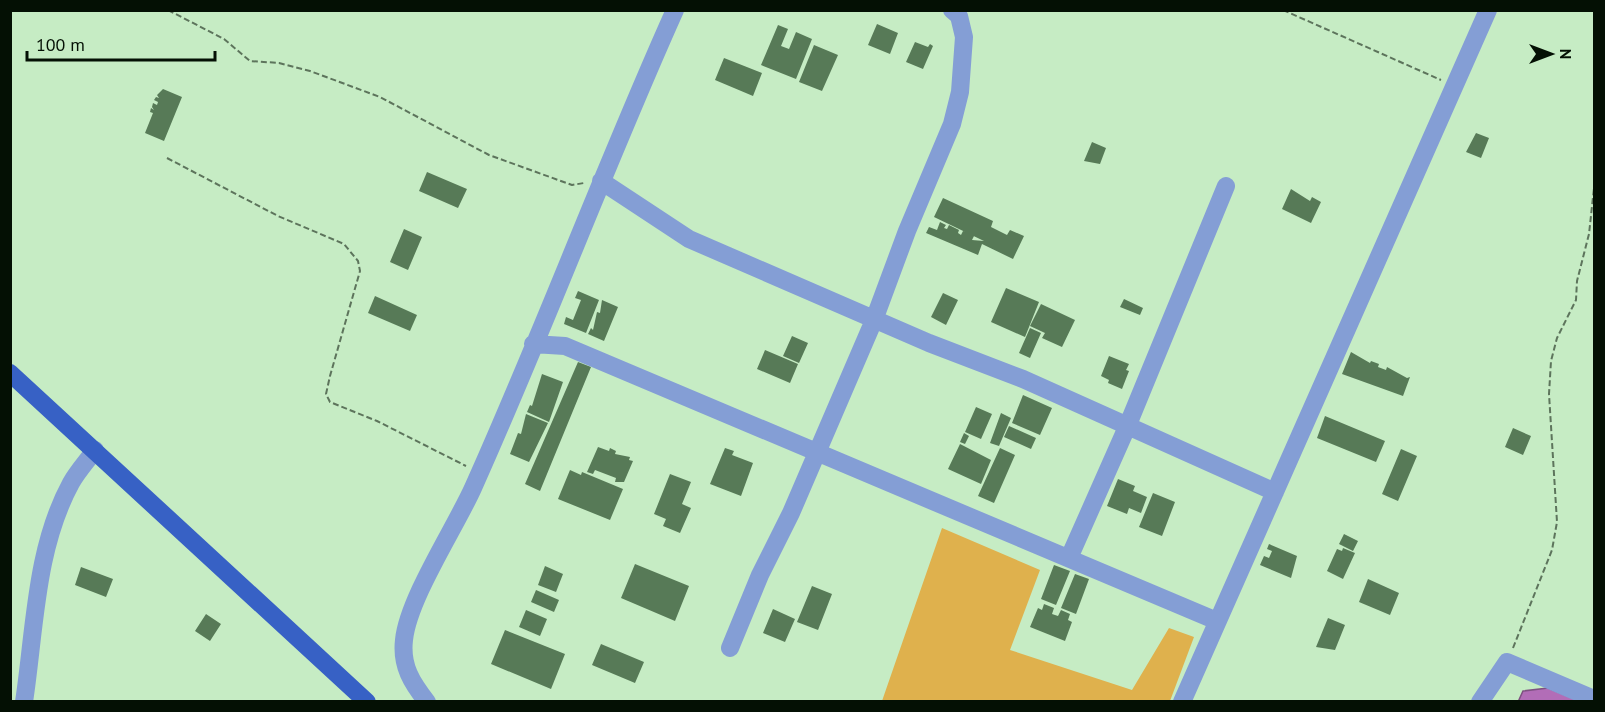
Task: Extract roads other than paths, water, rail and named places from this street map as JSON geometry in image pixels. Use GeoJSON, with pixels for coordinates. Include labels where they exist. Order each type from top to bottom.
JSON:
{"type":"FeatureCollection","features":[{"type":"Feature","properties":{"kind":"main road"},"geometry":{"type":"LineString","coordinates":[[10,373],[367,702]]}},
{"type":"Feature","properties":{"kind":"street"},"geometry":{"type":"LineString","coordinates":[[427,702],[410,680],[405,664],[404,639],[417,600],[480,472],[675,10]]}},
{"type":"Feature","properties":{"kind":"street"},"geometry":{"type":"LineString","coordinates":[[730,648],[760,574],[791,513],[874,320],[907,231],[952,124],[960,92],[964,37],[959,16],[952,10]]}},
{"type":"Feature","properties":{"kind":"street"},"geometry":{"type":"LineString","coordinates":[[1182,702],[1488,10]]}},
{"type":"Feature","properties":{"kind":"street"},"geometry":{"type":"LineString","coordinates":[[602,181],[689,239],[874,320],[1023,379],[1275,492]]}},
{"type":"Feature","properties":{"kind":"street"},"geometry":{"type":"LineString","coordinates":[[1069,558],[1127,427],[1226,186]]}},
{"type":"Feature","properties":{"kind":"street"},"geometry":{"type":"LineString","coordinates":[[533,344],[565,346],[817,450],[1217,621]]}},
{"type":"Feature","properties":{"kind":"street"},"geometry":{"type":"LineString","coordinates":[[24,702],[38,594],[51,534],[71,482],[95,450]]}},
{"type":"Feature","properties":{"kind":"street"},"geometry":{"type":"LineString","coordinates":[[1480,702],[1507,662],[1594,699]]}}]}
